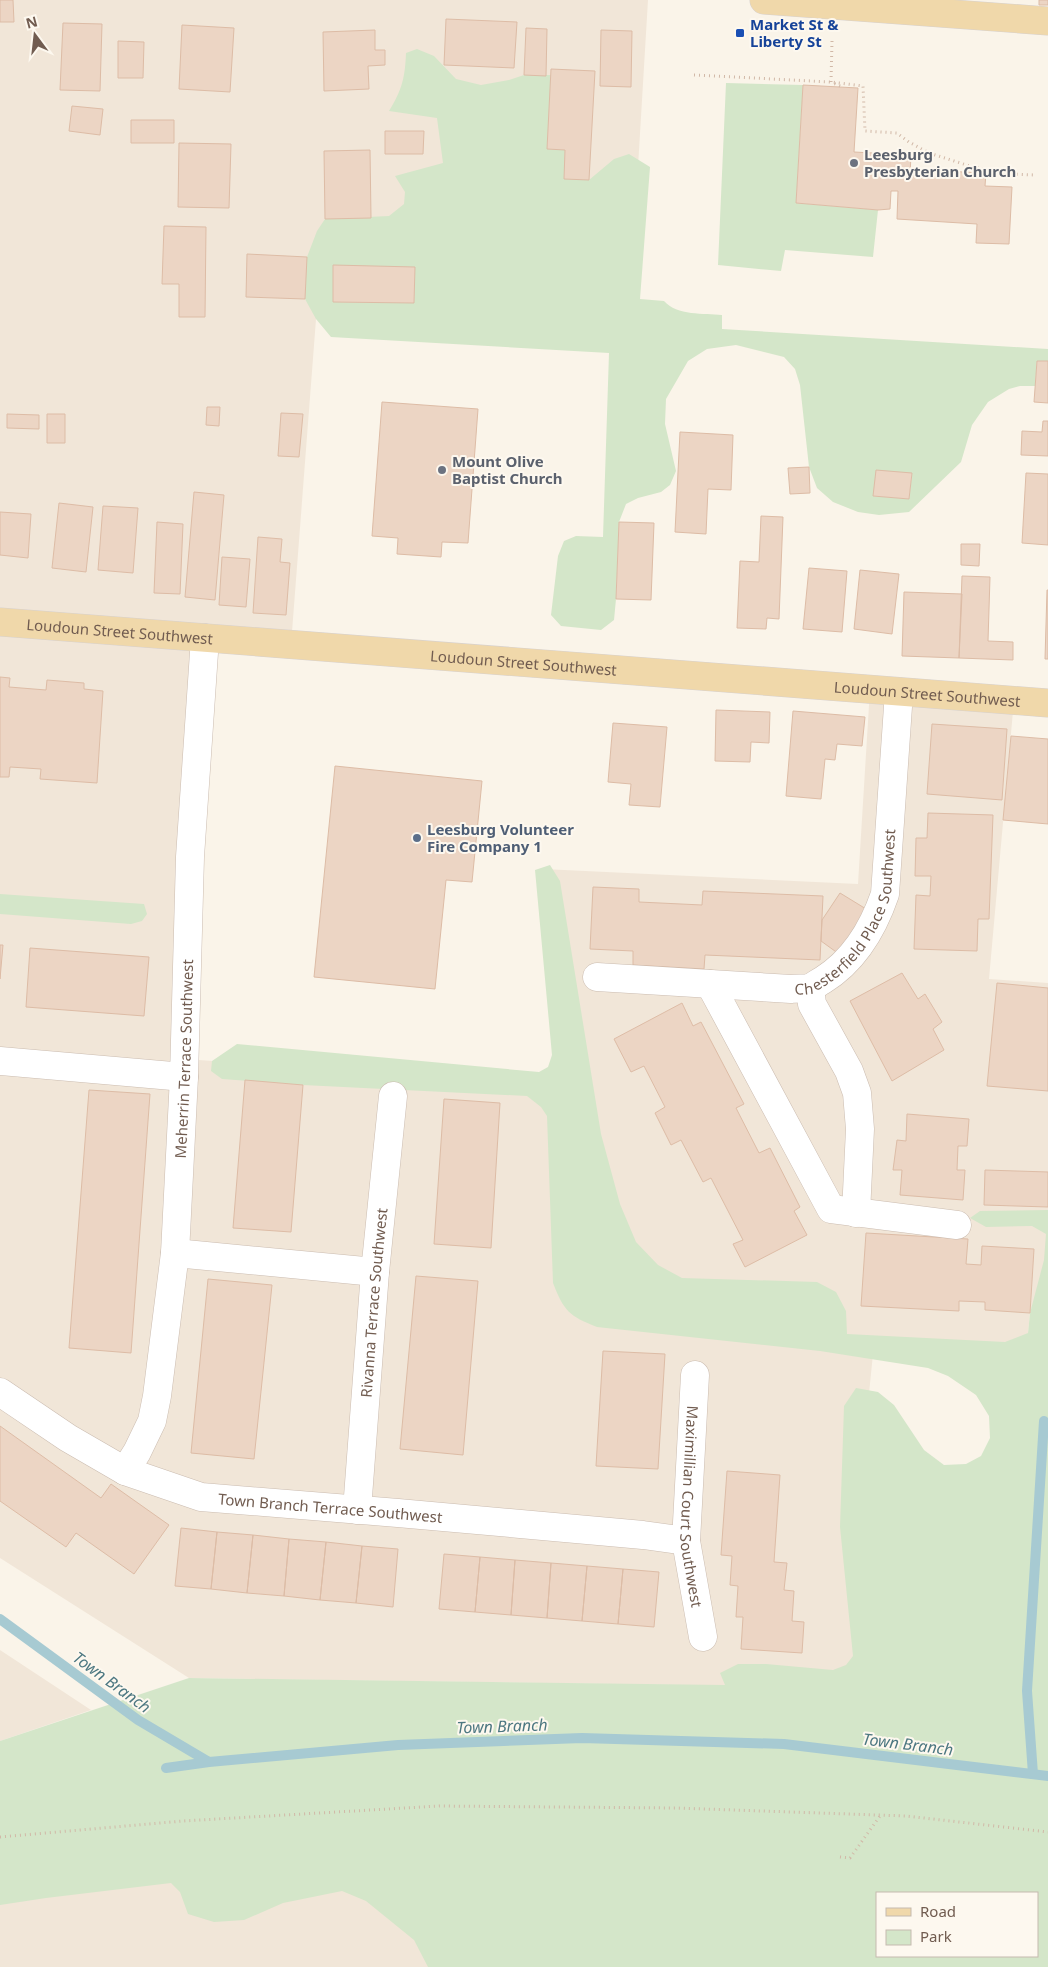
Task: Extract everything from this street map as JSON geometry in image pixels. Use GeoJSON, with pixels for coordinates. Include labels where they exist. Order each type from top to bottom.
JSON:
{"type":"FeatureCollection","features":[{"type":"Feature","properties":{"kind":"main road"},"geometry":{"type":"LineString","coordinates":[[764,0],[1048,21]]}},
{"type":"Feature","properties":{"kind":"main road","name":"Loudoun Street Southwest"},"geometry":{"type":"LineString","coordinates":[[0,622],[1048,703]]}},
{"type":"Feature","properties":{"kind":"street","name":"Meherrin Terrace Southwest"},"geometry":{"type":"LineString","coordinates":[[125,1471],[137,1452],[152,1421],[157,1396],[175,1253],[184,1077],[190,857],[205,638]]}},
{"type":"Feature","properties":{"kind":"street","name":"Chesterfield Place Southwest"},"geometry":{"type":"LineString","coordinates":[[597,977],[810,988],[834,973],[853,955],[868,934],[884,894],[899,692]]}},
{"type":"Feature","properties":{"kind":"street"},"geometry":{"type":"LineString","coordinates":[[710,984],[831,1210],[957,1225]]}},
{"type":"Feature","properties":{"kind":"street"},"geometry":{"type":"LineString","coordinates":[[810,988],[812,1004],[849,1071],[857,1093],[860,1129],[856,1213]]}},
{"type":"Feature","properties":{"kind":"street"},"geometry":{"type":"LineString","coordinates":[[0,1061],[184,1077]]}},
{"type":"Feature","properties":{"kind":"street","name":"Rivanna Terrace Southwest"},"geometry":{"type":"LineString","coordinates":[[357,1510],[375,1272],[392,1096]]}},
{"type":"Feature","properties":{"kind":"street"},"geometry":{"type":"LineString","coordinates":[[175,1253],[375,1272]]}},
{"type":"Feature","properties":{"kind":"street","name":"Maximillian Court Southwest"},"geometry":{"type":"LineString","coordinates":[[695,1375],[686,1541],[703,1637]]}},
{"type":"Feature","properties":{"kind":"street","name":"Town Branch Terrace Southwest"},"geometry":{"type":"LineString","coordinates":[[0,1392],[68,1438],[125,1471],[201,1497],[643,1535],[686,1541]]}},
{"type":"Feature","properties":{"kind":"path"},"geometry":{"type":"LineString","coordinates":[[831,82],[832,41]]}},
{"type":"Feature","properties":{"kind":"path"},"geometry":{"type":"LineString","coordinates":[[694,76],[831,82],[863,86],[865,131],[897,132],[909,142],[929,152],[973,167],[1010,174],[1036,175]]}},
{"type":"Feature","properties":{"kind":"path"},"geometry":{"type":"LineString","coordinates":[[831,82],[842,87]]}},
{"type":"Feature","properties":{"kind":"path"},"geometry":{"type":"LineString","coordinates":[[0,1837],[183,1821],[439,1806],[676,1808],[906,1816],[1048,1832]]}},
{"type":"Feature","properties":{"kind":"path"},"geometry":{"type":"LineString","coordinates":[[840,1857],[850,1858],[881,1816]]}},
{"type":"Feature","properties":{"kind":"shaded area"},"geometry":{"type":"Polygon","coordinates":[[[0,0],[648,0],[628,334],[316,319],[291,645],[205,638],[184,1059],[577,1086],[543,869],[858,884],[870,689],[1014,700],[989,979],[1048,983],[1048,1260],[1030,1313],[1028,1333],[1023,1350],[873,1354],[854,1541],[889,1688],[189,1678],[0,1558],[0,0]]]}},
{"type":"Feature","properties":{"kind":"shaded area"},"geometry":{"type":"Polygon","coordinates":[[[0,1650],[91,1710],[0,1741],[0,1650]]]}},
{"type":"Feature","properties":{"kind":"shaded area"},"geometry":{"type":"Polygon","coordinates":[[[348,1845],[451,1967],[0,1967],[0,1889],[348,1845]]]}},
{"type":"Feature","properties":{"kind":"green space"},"geometry":{"type":"Polygon","coordinates":[[[417,49],[434,56],[456,79],[481,85],[524,75],[551,75],[547,149],[565,150],[564,179],[589,180],[614,159],[629,154],[650,167],[640,299],[664,301],[669,306],[683,311],[722,315],[722,329],[1048,349],[1048,361],[1037,361],[1035,386],[1020,386],[1009,389],[988,402],[972,425],[961,462],[909,512],[879,515],[858,512],[833,502],[817,488],[809,467],[800,385],[795,369],[784,357],[736,345],[707,349],[688,361],[666,399],[665,424],[676,471],[670,485],[661,492],[638,498],[626,504],[619,522],[614,620],[601,630],[561,626],[551,615],[558,556],[564,541],[576,536],[603,537],[609,353],[331,337],[316,319],[305,299],[307,257],[317,231],[325,219],[389,216],[404,204],[405,192],[395,176],[443,163],[437,118],[389,111],[402,84],[406,53],[417,49]],[[415,267],[333,302],[414,303],[415,267]],[[912,474],[873,496],[909,499],[912,474]]]}},
{"type":"Feature","properties":{"kind":"green space"},"geometry":{"type":"Polygon","coordinates":[[[726,83],[803,85],[796,203],[878,210],[873,257],[785,250],[781,271],[718,265],[726,83]]]}},
{"type":"Feature","properties":{"kind":"green space"},"geometry":{"type":"Polygon","coordinates":[[[550,865],[560,881],[601,1134],[620,1204],[636,1242],[658,1265],[682,1278],[817,1282],[836,1292],[846,1311],[847,1334],[1005,1342],[1028,1333],[1030,1313],[1044,1260],[1046,1234],[1032,1226],[986,1227],[970,1218],[980,1211],[1048,1210],[1048,1967],[428,1967],[414,1940],[366,1901],[342,1891],[283,1903],[244,1920],[214,1922],[188,1914],[180,1892],[171,1883],[0,1905],[0,1741],[189,1678],[725,1685],[720,1673],[738,1664],[766,1664],[833,1670],[846,1665],[853,1656],[840,1527],[844,1406],[856,1388],[878,1392],[894,1405],[924,1450],[944,1465],[966,1464],[981,1456],[990,1438],[989,1416],[976,1395],[948,1376],[928,1368],[820,1351],[597,1327],[574,1316],[564,1306],[553,1283],[547,1116],[541,1107],[527,1096],[222,1079],[211,1071],[212,1061],[237,1044],[539,1072],[548,1067],[552,1055],[535,870],[550,865]]]}},
{"type":"Feature","properties":{"kind":"green space"},"geometry":{"type":"Polygon","coordinates":[[[0,894],[144,904],[147,914],[142,921],[131,924],[0,914],[0,894]]]}},
{"type":"Feature","properties":{"kind":"building"},"geometry":{"type":"Polygon","coordinates":[[[0,0],[13,0],[14,22],[0,22],[0,0]]]}},
{"type":"Feature","properties":{"kind":"building"},"geometry":{"type":"Polygon","coordinates":[[[1039,0],[1048,0],[1048,5],[1039,5],[1039,0]]]}},
{"type":"Feature","properties":{"kind":"building"},"geometry":{"type":"Polygon","coordinates":[[[446,19],[517,22],[514,68],[444,65],[446,19]]]}},
{"type":"Feature","properties":{"kind":"building"},"geometry":{"type":"Polygon","coordinates":[[[63,23],[102,24],[100,91],[60,90],[63,23]]]}},
{"type":"Feature","properties":{"kind":"building"},"geometry":{"type":"Polygon","coordinates":[[[182,25],[234,28],[230,92],[179,89],[182,25]]]}},
{"type":"Feature","properties":{"kind":"building"},"geometry":{"type":"Polygon","coordinates":[[[526,28],[547,29],[546,76],[524,75],[526,28]]]}},
{"type":"Feature","properties":{"kind":"building"},"geometry":{"type":"Polygon","coordinates":[[[375,30],[375,50],[385,50],[385,65],[368,66],[369,89],[324,91],[323,32],[375,30]]]}},
{"type":"Feature","properties":{"kind":"building"},"geometry":{"type":"Polygon","coordinates":[[[601,30],[632,31],[631,87],[600,86],[601,30]]]}},
{"type":"Feature","properties":{"kind":"building"},"geometry":{"type":"Polygon","coordinates":[[[118,41],[144,42],[143,78],[118,78],[118,41]]]}},
{"type":"Feature","properties":{"kind":"building"},"geometry":{"type":"Polygon","coordinates":[[[551,69],[595,71],[589,180],[564,179],[565,150],[547,149],[551,69]]]}},
{"type":"Feature","properties":{"kind":"building","name":"Leesburg Presbyterian Church"},"geometry":{"type":"Polygon","coordinates":[[[803,85],[858,88],[854,152],[911,155],[910,175],[941,177],[941,171],[986,173],[985,186],[1012,187],[1009,244],[976,243],[977,224],[897,219],[898,191],[891,191],[890,209],[878,210],[796,203],[803,85]]]}},
{"type":"Feature","properties":{"kind":"building"},"geometry":{"type":"Polygon","coordinates":[[[72,106],[103,109],[100,135],[69,131],[72,106]]]}},
{"type":"Feature","properties":{"kind":"building"},"geometry":{"type":"Polygon","coordinates":[[[131,120],[174,120],[174,143],[131,143],[131,120]]]}},
{"type":"Feature","properties":{"kind":"building"},"geometry":{"type":"Polygon","coordinates":[[[385,131],[424,131],[423,154],[385,154],[385,131]]]}},
{"type":"Feature","properties":{"kind":"building"},"geometry":{"type":"Polygon","coordinates":[[[179,143],[231,144],[229,208],[178,207],[179,143]]]}},
{"type":"Feature","properties":{"kind":"building"},"geometry":{"type":"Polygon","coordinates":[[[370,150],[371,218],[325,219],[324,151],[370,150]]]}},
{"type":"Feature","properties":{"kind":"building"},"geometry":{"type":"Polygon","coordinates":[[[164,226],[206,227],[205,317],[179,317],[179,284],[162,284],[164,226]]]}},
{"type":"Feature","properties":{"kind":"building"},"geometry":{"type":"Polygon","coordinates":[[[247,254],[307,257],[305,299],[246,297],[247,254]]]}},
{"type":"Feature","properties":{"kind":"building"},"geometry":{"type":"Polygon","coordinates":[[[333,265],[415,267],[414,303],[333,302],[333,265]]]}},
{"type":"Feature","properties":{"kind":"building"},"geometry":{"type":"Polygon","coordinates":[[[1037,361],[1048,361],[1048,403],[1034,402],[1037,361]]]}},
{"type":"Feature","properties":{"kind":"building"},"geometry":{"type":"Polygon","coordinates":[[[382,402],[478,409],[468,543],[442,542],[441,557],[397,554],[398,538],[372,536],[382,402]]]}},
{"type":"Feature","properties":{"kind":"building"},"geometry":{"type":"Polygon","coordinates":[[[207,407],[220,407],[219,426],[206,425],[207,407]]]}},
{"type":"Feature","properties":{"kind":"building"},"geometry":{"type":"Polygon","coordinates":[[[281,413],[303,414],[299,457],[278,456],[281,413]]]}},
{"type":"Feature","properties":{"kind":"building"},"geometry":{"type":"Polygon","coordinates":[[[7,414],[39,415],[39,429],[7,428],[7,414]]]}},
{"type":"Feature","properties":{"kind":"building"},"geometry":{"type":"Polygon","coordinates":[[[47,414],[65,414],[65,443],[47,443],[47,414]]]}},
{"type":"Feature","properties":{"kind":"building"},"geometry":{"type":"Polygon","coordinates":[[[1043,421],[1048,421],[1048,456],[1021,455],[1022,431],[1042,432],[1043,421]]]}},
{"type":"Feature","properties":{"kind":"building"},"geometry":{"type":"Polygon","coordinates":[[[680,432],[733,435],[731,490],[708,489],[706,534],[675,532],[680,432]]]}},
{"type":"Feature","properties":{"kind":"building"},"geometry":{"type":"Polygon","coordinates":[[[809,467],[810,493],[790,494],[788,468],[809,467]]]}},
{"type":"Feature","properties":{"kind":"building"},"geometry":{"type":"Polygon","coordinates":[[[876,470],[912,473],[909,499],[873,496],[876,470]]]}},
{"type":"Feature","properties":{"kind":"building"},"geometry":{"type":"Polygon","coordinates":[[[1026,473],[1048,474],[1048,545],[1022,543],[1026,473]]]}},
{"type":"Feature","properties":{"kind":"building"},"geometry":{"type":"Polygon","coordinates":[[[194,492],[224,495],[215,600],[185,597],[194,492]]]}},
{"type":"Feature","properties":{"kind":"building"},"geometry":{"type":"Polygon","coordinates":[[[59,503],[93,507],[86,572],[52,568],[59,503]]]}},
{"type":"Feature","properties":{"kind":"building"},"geometry":{"type":"Polygon","coordinates":[[[103,506],[138,508],[133,573],[98,570],[103,506]]]}},
{"type":"Feature","properties":{"kind":"building"},"geometry":{"type":"Polygon","coordinates":[[[0,512],[31,514],[28,558],[0,555],[0,512]]]}},
{"type":"Feature","properties":{"kind":"building"},"geometry":{"type":"Polygon","coordinates":[[[761,516],[783,517],[779,619],[767,618],[766,629],[737,628],[740,561],[759,562],[761,516]]]}},
{"type":"Feature","properties":{"kind":"building"},"geometry":{"type":"Polygon","coordinates":[[[157,522],[183,524],[180,594],[154,593],[157,522]]]}},
{"type":"Feature","properties":{"kind":"building"},"geometry":{"type":"Polygon","coordinates":[[[619,522],[654,523],[651,600],[616,599],[619,522]]]}},
{"type":"Feature","properties":{"kind":"building"},"geometry":{"type":"Polygon","coordinates":[[[258,537],[282,539],[280,562],[290,563],[286,615],[253,613],[258,537]]]}},
{"type":"Feature","properties":{"kind":"building"},"geometry":{"type":"Polygon","coordinates":[[[961,544],[980,544],[979,566],[961,565],[961,544]]]}},
{"type":"Feature","properties":{"kind":"building"},"geometry":{"type":"Polygon","coordinates":[[[222,557],[250,559],[246,607],[219,605],[222,557]]]}},
{"type":"Feature","properties":{"kind":"building"},"geometry":{"type":"Polygon","coordinates":[[[809,568],[847,571],[842,632],[803,629],[809,568]]]}},
{"type":"Feature","properties":{"kind":"building"},"geometry":{"type":"Polygon","coordinates":[[[860,570],[899,574],[892,634],[854,629],[860,570]]]}},
{"type":"Feature","properties":{"kind":"building"},"geometry":{"type":"Polygon","coordinates":[[[962,576],[990,577],[988,641],[1013,642],[1013,660],[959,658],[962,576]]]}},
{"type":"Feature","properties":{"kind":"building"},"geometry":{"type":"Polygon","coordinates":[[[1047,590],[1048,659],[1045,659],[1047,590]]]}},
{"type":"Feature","properties":{"kind":"building"},"geometry":{"type":"Polygon","coordinates":[[[904,592],[962,594],[959,658],[902,656],[904,592]]]}},
{"type":"Feature","properties":{"kind":"building"},"geometry":{"type":"Polygon","coordinates":[[[0,677],[10,678],[9,687],[46,690],[47,680],[84,683],[84,689],[103,691],[97,783],[40,779],[41,769],[10,767],[9,777],[0,777],[0,677]]]}},
{"type":"Feature","properties":{"kind":"building"},"geometry":{"type":"Polygon","coordinates":[[[716,710],[770,712],[769,743],[751,742],[750,762],[715,761],[716,710]]]}},
{"type":"Feature","properties":{"kind":"building"},"geometry":{"type":"Polygon","coordinates":[[[793,711],[865,717],[862,746],[837,744],[835,760],[825,759],[821,799],[786,796],[793,711]]]}},
{"type":"Feature","properties":{"kind":"building"},"geometry":{"type":"Polygon","coordinates":[[[613,723],[667,727],[660,807],[629,805],[631,784],[608,782],[613,723]]]}},
{"type":"Feature","properties":{"kind":"building"},"geometry":{"type":"Polygon","coordinates":[[[932,724],[1007,729],[1002,800],[927,794],[932,724]]]}},
{"type":"Feature","properties":{"kind":"building"},"geometry":{"type":"Polygon","coordinates":[[[1011,736],[1048,739],[1048,824],[1003,820],[1011,736]]]}},
{"type":"Feature","properties":{"kind":"building"},"geometry":{"type":"Polygon","coordinates":[[[335,766],[482,781],[472,882],[446,880],[435,989],[314,977],[335,766]]]}},
{"type":"Feature","properties":{"kind":"building"},"geometry":{"type":"Polygon","coordinates":[[[928,813],[993,815],[989,919],[978,919],[977,951],[914,949],[916,895],[930,896],[931,876],[915,876],[916,838],[927,838],[928,813]]]}},
{"type":"Feature","properties":{"kind":"building"},"geometry":{"type":"Polygon","coordinates":[[[593,887],[639,889],[639,902],[702,905],[703,891],[823,896],[820,960],[705,955],[704,969],[633,965],[633,951],[590,949],[593,887]]]}},
{"type":"Feature","properties":{"kind":"building"},"geometry":{"type":"Polygon","coordinates":[[[840,893],[871,912],[839,954],[821,941],[822,920],[840,893]]]}},
{"type":"Feature","properties":{"kind":"building"},"geometry":{"type":"Polygon","coordinates":[[[0,945],[3,945],[0,979],[0,945]]]}},
{"type":"Feature","properties":{"kind":"building"},"geometry":{"type":"Polygon","coordinates":[[[30,948],[149,957],[144,1016],[26,1007],[30,948]]]}},
{"type":"Feature","properties":{"kind":"building"},"geometry":{"type":"Polygon","coordinates":[[[902,973],[918,999],[925,994],[942,1022],[933,1029],[944,1050],[892,1081],[850,1001],[902,973]]]}},
{"type":"Feature","properties":{"kind":"building"},"geometry":{"type":"Polygon","coordinates":[[[997,983],[1048,988],[1048,1091],[987,1086],[997,983]]]}},
{"type":"Feature","properties":{"kind":"building"},"geometry":{"type":"Polygon","coordinates":[[[682,1003],[693,1026],[701,1022],[744,1104],[736,1108],[759,1153],[770,1148],[800,1207],[794,1211],[807,1235],[745,1267],[733,1244],[743,1240],[711,1178],[703,1182],[681,1140],[671,1145],[655,1113],[665,1107],[644,1066],[631,1072],[614,1039],[682,1003]]]}},
{"type":"Feature","properties":{"kind":"building"},"geometry":{"type":"Polygon","coordinates":[[[245,1080],[303,1085],[291,1232],[233,1228],[245,1080]]]}},
{"type":"Feature","properties":{"kind":"building"},"geometry":{"type":"Polygon","coordinates":[[[89,1090],[150,1094],[131,1353],[69,1348],[89,1090]]]}},
{"type":"Feature","properties":{"kind":"building"},"geometry":{"type":"Polygon","coordinates":[[[444,1099],[500,1103],[491,1248],[434,1244],[444,1099]]]}},
{"type":"Feature","properties":{"kind":"building"},"geometry":{"type":"Polygon","coordinates":[[[907,1114],[969,1119],[967,1146],[958,1146],[957,1170],[965,1170],[963,1200],[900,1195],[902,1170],[893,1170],[897,1140],[906,1141],[907,1114]]]}},
{"type":"Feature","properties":{"kind":"building"},"geometry":{"type":"Polygon","coordinates":[[[985,1170],[1048,1172],[1048,1207],[984,1205],[985,1170]]]}},
{"type":"Feature","properties":{"kind":"building"},"geometry":{"type":"Polygon","coordinates":[[[866,1233],[968,1239],[966,1264],[981,1265],[982,1246],[1034,1249],[1030,1313],[985,1310],[985,1302],[959,1301],[959,1311],[861,1306],[866,1233]]]}},
{"type":"Feature","properties":{"kind":"building"},"geometry":{"type":"Polygon","coordinates":[[[416,1276],[478,1281],[463,1455],[400,1449],[416,1276]]]}},
{"type":"Feature","properties":{"kind":"building"},"geometry":{"type":"Polygon","coordinates":[[[208,1279],[272,1285],[254,1459],[191,1453],[208,1279]]]}},
{"type":"Feature","properties":{"kind":"building"},"geometry":{"type":"Polygon","coordinates":[[[603,1351],[665,1354],[658,1469],[596,1466],[603,1351]]]}},
{"type":"Feature","properties":{"kind":"building"},"geometry":{"type":"Polygon","coordinates":[[[0,1426],[101,1498],[111,1484],[169,1525],[134,1574],[76,1533],[66,1547],[0,1501],[0,1426]]]}},
{"type":"Feature","properties":{"kind":"building"},"geometry":{"type":"Polygon","coordinates":[[[727,1471],[780,1475],[774,1562],[787,1563],[784,1590],[794,1591],[792,1621],[804,1622],[802,1653],[741,1649],[743,1617],[736,1617],[738,1586],[730,1585],[732,1556],[721,1555],[727,1471]]]}},
{"type":"Feature","properties":{"kind":"building"},"geometry":{"type":"Polygon","coordinates":[[[181,1528],[217,1532],[211,1589],[175,1586],[181,1528]]]}},
{"type":"Feature","properties":{"kind":"building"},"geometry":{"type":"Polygon","coordinates":[[[217,1532],[253,1535],[247,1593],[211,1589],[217,1532]]]}},
{"type":"Feature","properties":{"kind":"building"},"geometry":{"type":"Polygon","coordinates":[[[253,1535],[289,1539],[284,1596],[247,1593],[253,1535]]]}},
{"type":"Feature","properties":{"kind":"building"},"geometry":{"type":"Polygon","coordinates":[[[289,1539],[326,1542],[320,1600],[284,1596],[289,1539]]]}},
{"type":"Feature","properties":{"kind":"building"},"geometry":{"type":"Polygon","coordinates":[[[326,1542],[362,1546],[356,1603],[320,1600],[326,1542]]]}},
{"type":"Feature","properties":{"kind":"building"},"geometry":{"type":"Polygon","coordinates":[[[362,1546],[398,1549],[393,1607],[356,1603],[362,1546]]]}},
{"type":"Feature","properties":{"kind":"building"},"geometry":{"type":"Polygon","coordinates":[[[444,1554],[480,1557],[475,1612],[439,1609],[444,1554]]]}},
{"type":"Feature","properties":{"kind":"building"},"geometry":{"type":"Polygon","coordinates":[[[480,1557],[515,1560],[511,1615],[475,1612],[480,1557]]]}},
{"type":"Feature","properties":{"kind":"building"},"geometry":{"type":"Polygon","coordinates":[[[515,1560],[551,1563],[547,1618],[511,1615],[515,1560]]]}},
{"type":"Feature","properties":{"kind":"building"},"geometry":{"type":"Polygon","coordinates":[[[551,1563],[587,1566],[582,1621],[547,1618],[551,1563]]]}},
{"type":"Feature","properties":{"kind":"building"},"geometry":{"type":"Polygon","coordinates":[[[587,1566],[623,1569],[618,1624],[582,1621],[587,1566]]]}},
{"type":"Feature","properties":{"kind":"building"},"geometry":{"type":"Polygon","coordinates":[[[623,1569],[659,1572],[654,1627],[618,1624],[623,1569]]]}},
{"type":"Feature","properties":{"kind":"waterway"},"geometry":{"type":"LineString","coordinates":[[1033,1774],[1027,1691],[1044,1421]]}},
{"type":"Feature","properties":{"kind":"waterway","name":"Town Branch"},"geometry":{"type":"LineString","coordinates":[[0,1619],[138,1720],[209,1762],[398,1745],[582,1738],[784,1744],[1048,1776]]}},
{"type":"Feature","properties":{"kind":"waterway"},"geometry":{"type":"LineString","coordinates":[[166,1768],[209,1762]]}},
{"type":"Feature","properties":{"kind":"place","name":"Market St & Liberty St"},"geometry":{"type":"Point","coordinates":[740,33]}},
{"type":"Feature","properties":{"kind":"place","name":"Leesburg Presbyterian Church"},"geometry":{"type":"Point","coordinates":[854,163]}},
{"type":"Feature","properties":{"kind":"place","name":"Mount Olive Baptist Church"},"geometry":{"type":"Point","coordinates":[442,470]}},
{"type":"Feature","properties":{"kind":"place","name":"Leesburg Volunteer Fire Company 1"},"geometry":{"type":"Point","coordinates":[417,838]}}]}
